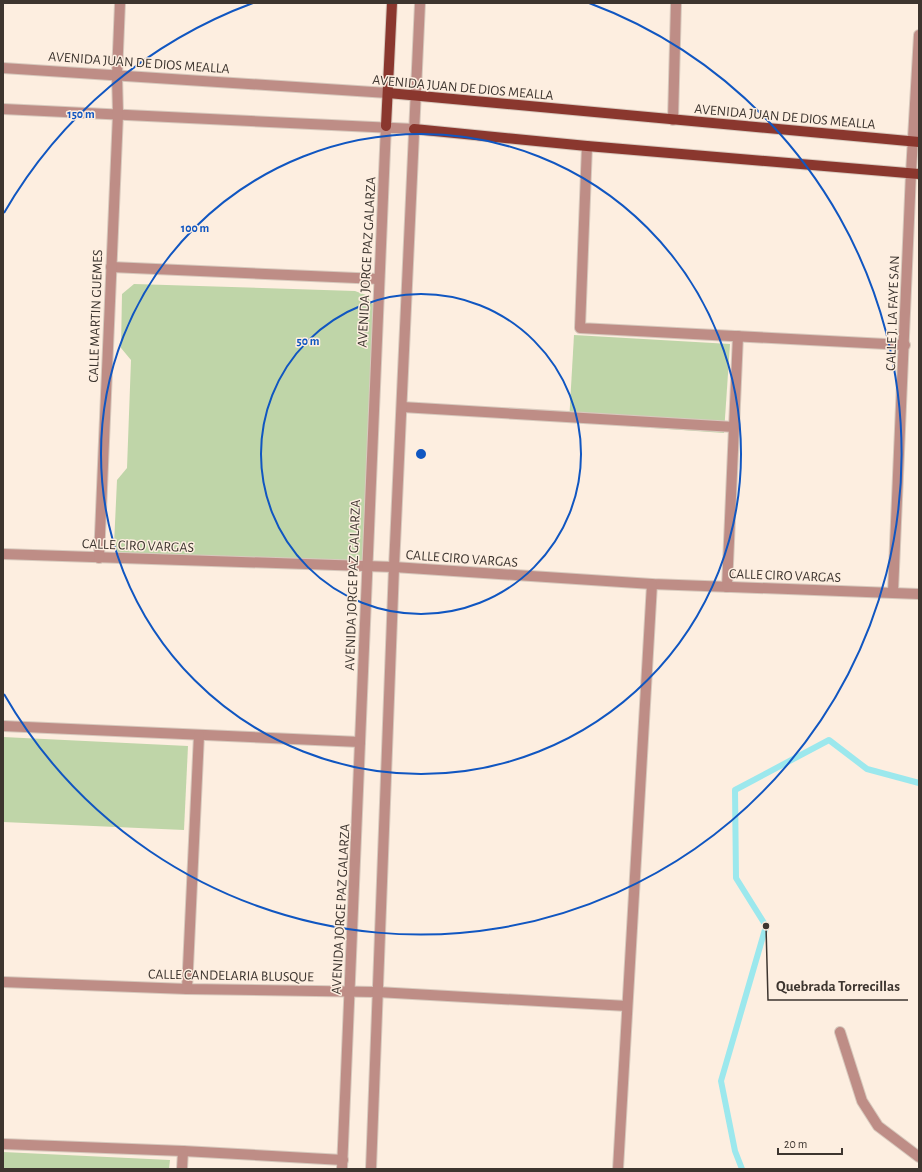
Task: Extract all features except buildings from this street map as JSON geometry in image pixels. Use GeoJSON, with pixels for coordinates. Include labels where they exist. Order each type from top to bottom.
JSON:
{"type":"FeatureCollection","features":[{"type":"Feature","properties":{"kind":"main road","name":"AVENIDA JORGE PAZ GALARZA"},"geometry":{"type":"LineString","coordinates":[[386,126],[392,3]]}},
{"type":"Feature","properties":{"kind":"main road","name":"AVENIDA JUAN DE DIOS MEALLA"},"geometry":{"type":"LineString","coordinates":[[388,93],[916,141]]}},
{"type":"Feature","properties":{"kind":"main road"},"geometry":{"type":"LineString","coordinates":[[414,129],[587,146],[915,173]]}},
{"type":"Feature","properties":{"kind":"street","name":"CALLE MARTIN GUEMES"},"geometry":{"type":"LineString","coordinates":[[99,558],[118,114],[117,74],[120,3]]}},
{"type":"Feature","properties":{"kind":"street"},"geometry":{"type":"LineString","coordinates":[[371,1169],[394,568],[420,3]]}},
{"type":"Feature","properties":{"kind":"street"},"geometry":{"type":"LineString","coordinates":[[673,120],[676,3]]}},
{"type":"Feature","properties":{"kind":"street","name":"CALLE J. LA FAYE SAN"},"geometry":{"type":"LineString","coordinates":[[893,592],[915,173],[919,35]]}},
{"type":"Feature","properties":{"kind":"street","name":"AVENIDA JUAN DE DIOS MEALLA"},"geometry":{"type":"LineString","coordinates":[[3,68],[117,74],[388,93]]}},
{"type":"Feature","properties":{"kind":"street"},"geometry":{"type":"LineString","coordinates":[[3,109],[386,126],[414,129]]}},
{"type":"Feature","properties":{"kind":"street","name":"AVENIDA JORGE PAZ GALARZA"},"geometry":{"type":"LineString","coordinates":[[343,1164],[378,279],[386,126]]}},
{"type":"Feature","properties":{"kind":"street"},"geometry":{"type":"LineString","coordinates":[[587,146],[580,328],[905,346]]}},
{"type":"Feature","properties":{"kind":"street"},"geometry":{"type":"LineString","coordinates":[[111,267],[378,279]]}},
{"type":"Feature","properties":{"kind":"street"},"geometry":{"type":"LineString","coordinates":[[726,587],[738,336]]}},
{"type":"Feature","properties":{"kind":"street"},"geometry":{"type":"LineString","coordinates":[[402,407],[734,427]]}},
{"type":"Feature","properties":{"kind":"street","name":"CALLE CIRO VARGAS"},"geometry":{"type":"LineString","coordinates":[[3,554],[367,566],[652,584],[919,594]]}},
{"type":"Feature","properties":{"kind":"street"},"geometry":{"type":"LineString","coordinates":[[618,1169],[652,584]]}},
{"type":"Feature","properties":{"kind":"street"},"geometry":{"type":"LineString","coordinates":[[3,726],[360,742]]}},
{"type":"Feature","properties":{"kind":"street"},"geometry":{"type":"LineString","coordinates":[[188,989],[199,735]]}},
{"type":"Feature","properties":{"kind":"street","name":"CALLE CANDELARIA BLUSQUE"},"geometry":{"type":"LineString","coordinates":[[3,982],[188,989],[378,992],[627,1006]]}},
{"type":"Feature","properties":{"kind":"street"},"geometry":{"type":"LineString","coordinates":[[840,1032],[862,1100],[878,1126],[919,1157]]}},
{"type":"Feature","properties":{"kind":"street"},"geometry":{"type":"LineString","coordinates":[[3,1144],[183,1151],[343,1164]]}},
{"type":"Feature","properties":{"kind":"street"},"geometry":{"type":"LineString","coordinates":[[182,1169],[183,1151]]}},
{"type":"Feature","properties":{"kind":"green space"},"geometry":{"type":"Polygon","coordinates":[[[134,284],[355,291],[366,295],[375,307],[367,552],[361,561],[122,559],[114,545],[117,480],[127,468],[131,360],[121,348],[122,294],[134,284]]]}},
{"type":"Feature","properties":{"kind":"green space"},"geometry":{"type":"Polygon","coordinates":[[[574,335],[730,344],[724,433],[569,422],[574,335]]]}},
{"type":"Feature","properties":{"kind":"green space"},"geometry":{"type":"Polygon","coordinates":[[[3,737],[188,746],[184,830],[3,822],[3,737]]]}},
{"type":"Feature","properties":{"kind":"green space"},"geometry":{"type":"Polygon","coordinates":[[[3,1152],[170,1160],[169,1169],[3,1169],[3,1152]]]}},
{"type":"Feature","properties":{"kind":"waterway"},"geometry":{"type":"LineString","coordinates":[[742,1169],[735,1151],[721,1081],[766,926],[736,878],[735,790],[829,740],[867,769],[919,783]]}},
{"type":"Feature","properties":{"kind":"place","name":"Quebrada Torrecillas"},"geometry":{"type":"Point","coordinates":[766,926]}}]}
